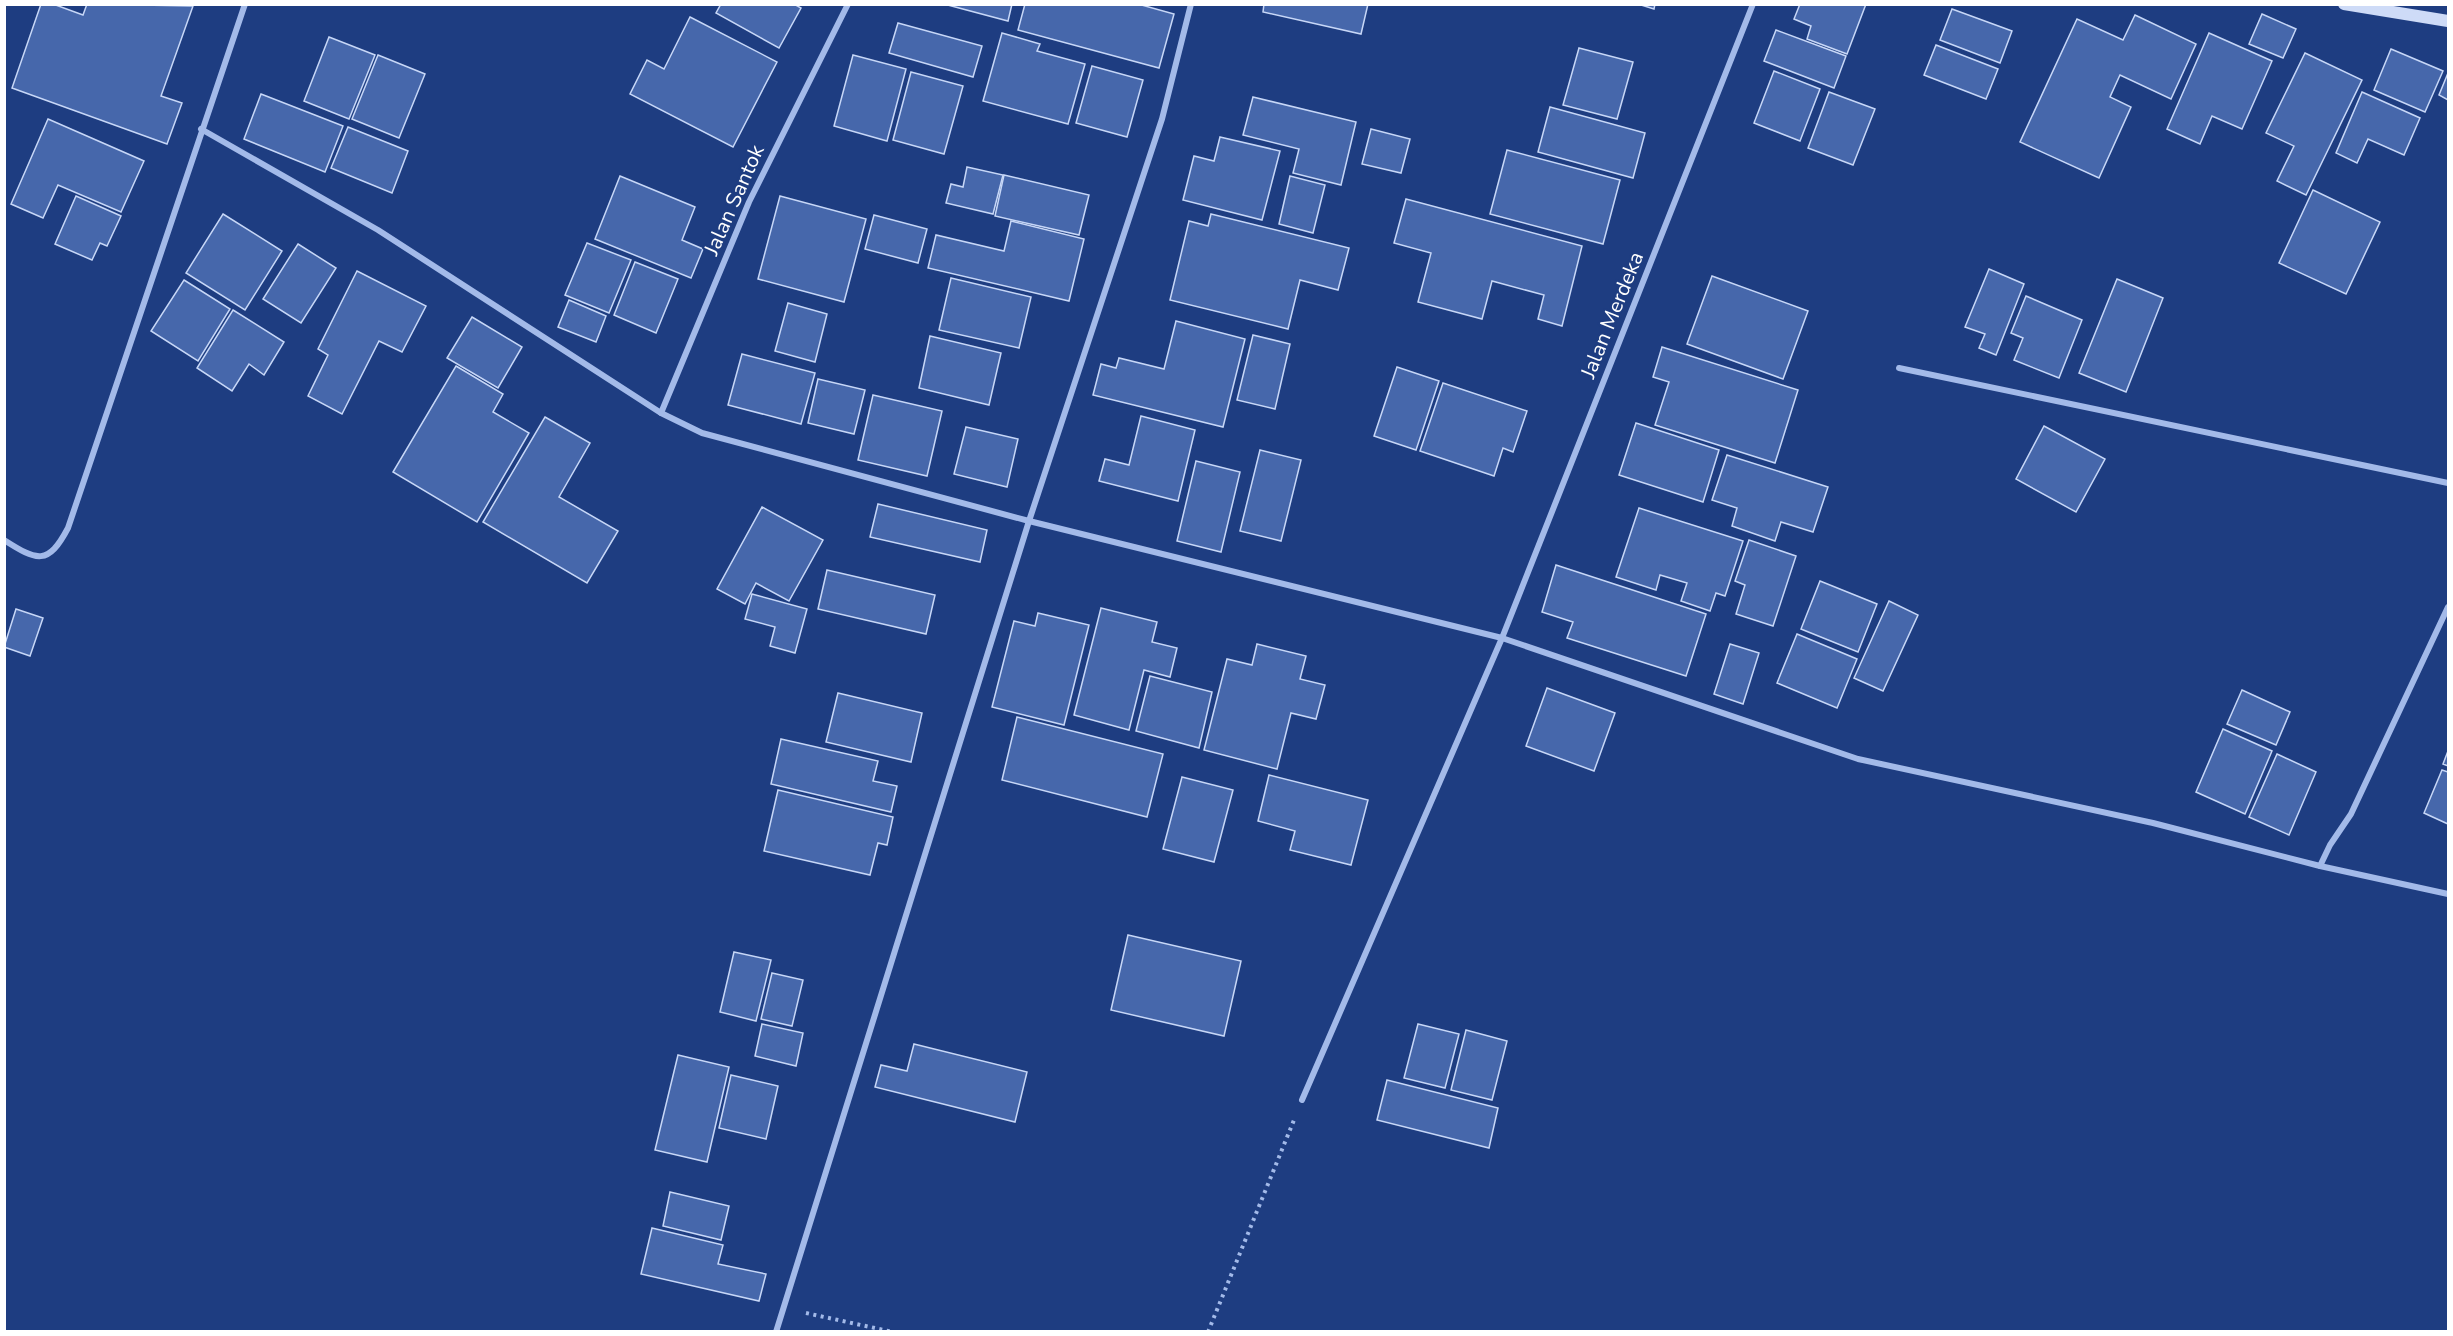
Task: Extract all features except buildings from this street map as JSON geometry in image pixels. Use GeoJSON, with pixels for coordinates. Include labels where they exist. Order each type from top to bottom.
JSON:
{"type":"FeatureCollection","features":[{"type":"Feature","properties":{"kind":"street"},"geometry":{"type":"LineString","coordinates":[[4,540],[29,556],[40,557],[52,552],[68,528],[245,4]]}},
{"type":"Feature","properties":{"kind":"street","name":"Jalan Santok"},"geometry":{"type":"LineString","coordinates":[[661,413],[749,202],[848,4]]}},
{"type":"Feature","properties":{"kind":"street"},"geometry":{"type":"LineString","coordinates":[[776,1332],[1029,520],[1162,119],[1191,4]]}},
{"type":"Feature","properties":{"kind":"street","name":"Jalan Merdeka"},"geometry":{"type":"LineString","coordinates":[[1302,1100],[1502,638],[1753,4]]}},
{"type":"Feature","properties":{"kind":"street"},"geometry":{"type":"LineString","coordinates":[[2344,4],[2448,21]]}},
{"type":"Feature","properties":{"kind":"street"},"geometry":{"type":"LineString","coordinates":[[201,129],[378,231],[661,413],[702,433],[1029,520],[1502,638],[1858,759],[2153,823],[2320,866],[2448,894]]}},
{"type":"Feature","properties":{"kind":"street"},"geometry":{"type":"LineString","coordinates":[[1899,368],[2448,483]]}},
{"type":"Feature","properties":{"kind":"street"},"geometry":{"type":"LineString","coordinates":[[2320,866],[2330,845],[2351,814],[2448,607]]}},
{"type":"Feature","properties":{"kind":"path"},"geometry":{"type":"LineString","coordinates":[[1209,1332],[1302,1100]]}},
{"type":"Feature","properties":{"kind":"path"},"geometry":{"type":"LineString","coordinates":[[784,1308],[893,1332]]}}]}
